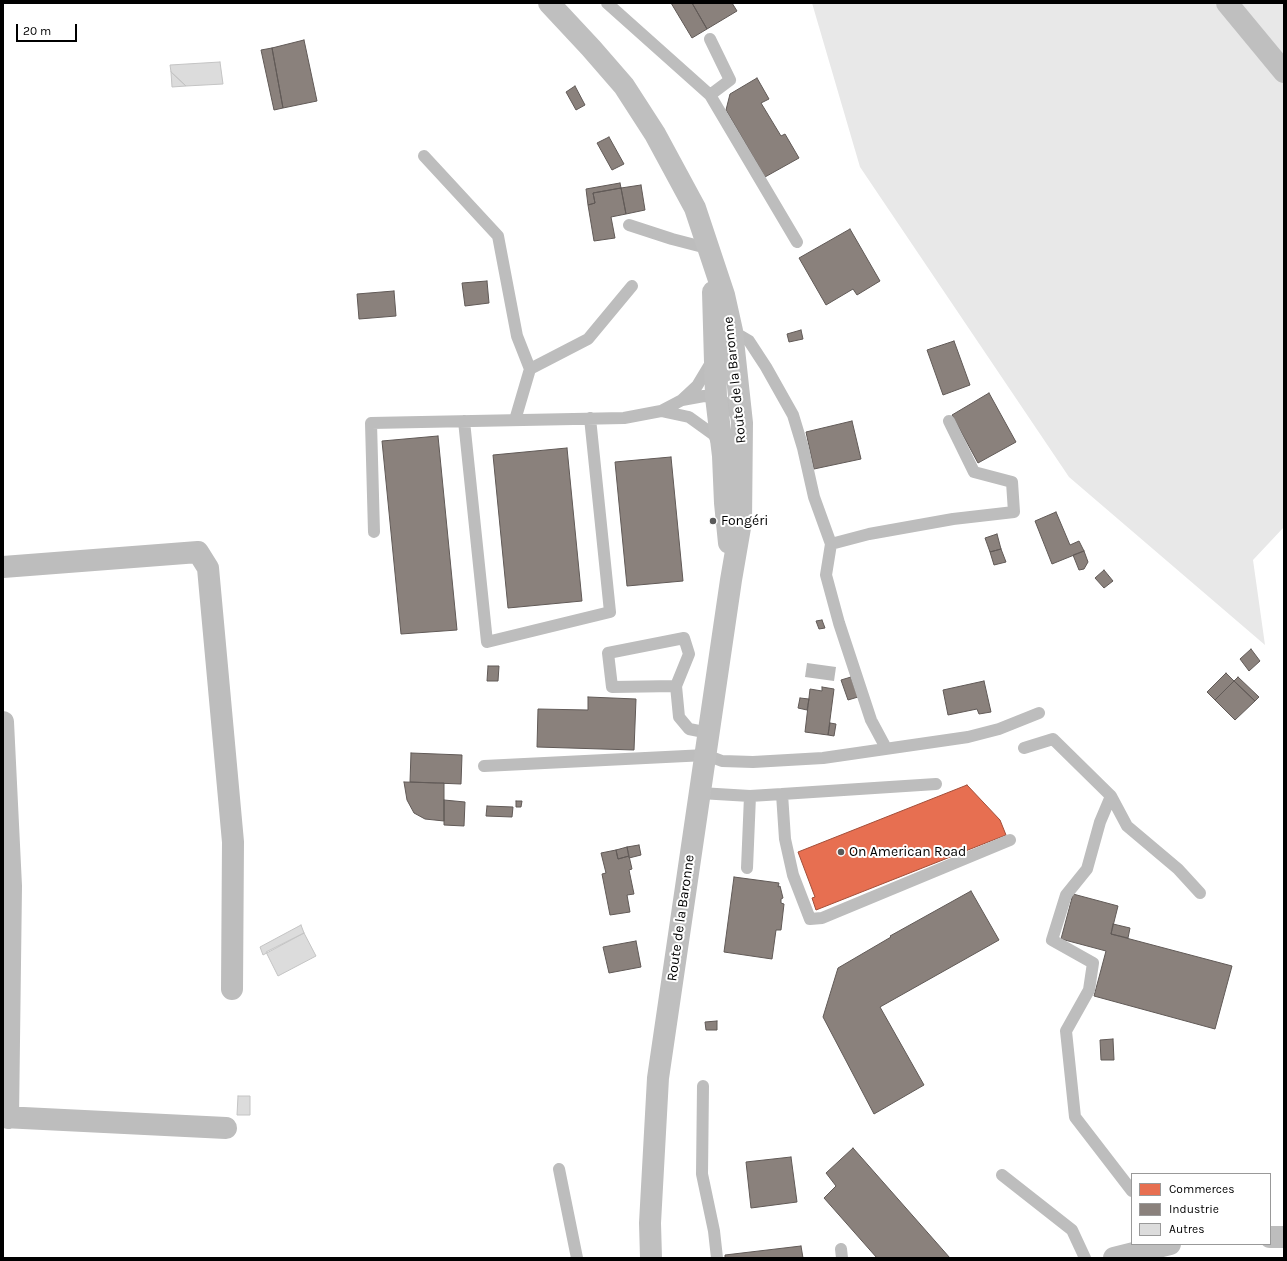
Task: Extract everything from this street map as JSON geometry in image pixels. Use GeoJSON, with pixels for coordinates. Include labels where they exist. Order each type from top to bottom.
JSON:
{"type":"FeatureCollection","features":[{"type":"Feature","properties":{"kind":"main road","name":"Route de la Baronne"},"geometry":{"type":"LineString","coordinates":[[549,3],[624,86],[655,134],[694,208],[724,295],[732,331],[742,423],[741,522],[731,580],[658,1078],[650,1223],[651,1258]]}},
{"type":"Feature","properties":{"kind":"main road"},"geometry":{"type":"LineString","coordinates":[[1226,3],[1284,72]]}},
{"type":"Feature","properties":{"kind":"main road","name":"Route de la Baronne"},"geometry":{"type":"LineString","coordinates":[[708,248],[714,297],[716,397],[723,456],[731,580]]}},
{"type":"Feature","properties":{"kind":"street"},"geometry":{"type":"LineString","coordinates":[[3,567],[198,552],[208,568],[233,842],[232,989]]}},
{"type":"Feature","properties":{"kind":"street"},"geometry":{"type":"LineString","coordinates":[[3,722],[11,886],[6,1118],[226,1128]]}},
{"type":"Feature","properties":{"kind":"street"},"geometry":{"type":"LineString","coordinates":[[1271,1237],[1284,1237]]}},
{"type":"Feature","properties":{"kind":"street"},"geometry":{"type":"LineString","coordinates":[[1114,1258],[1166,1245]]}},
{"type":"Feature","properties":{"kind":"lane"},"geometry":{"type":"LineString","coordinates":[[607,3],[710,95],[797,242]]}},
{"type":"Feature","properties":{"kind":"lane"},"geometry":{"type":"LineString","coordinates":[[710,39],[730,80],[710,95]]}},
{"type":"Feature","properties":{"kind":"lane"},"geometry":{"type":"LineString","coordinates":[[424,156],[498,236],[517,336],[530,369],[515,420]]}},
{"type":"Feature","properties":{"kind":"lane"},"geometry":{"type":"LineString","coordinates":[[629,225],[672,239],[708,248]]}},
{"type":"Feature","properties":{"kind":"lane"},"geometry":{"type":"LineString","coordinates":[[530,369],[588,339],[632,286]]}},
{"type":"Feature","properties":{"kind":"lane"},"geometry":{"type":"LineString","coordinates":[[732,331],[749,341],[766,367],[793,415],[803,448],[814,497],[831,544],[826,575],[837,616],[871,720],[886,748]]}},
{"type":"Feature","properties":{"kind":"lane"},"geometry":{"type":"LineString","coordinates":[[374,532],[371,423],[624,418],[661,411],[682,400],[697,386],[714,357]]}},
{"type":"Feature","properties":{"kind":"lane"},"geometry":{"type":"LineString","coordinates":[[682,400],[704,396],[716,397],[722,400],[742,423]]}},
{"type":"Feature","properties":{"kind":"lane"},"geometry":{"type":"LineString","coordinates":[[661,411],[689,417],[714,435],[723,456]]}},
{"type":"Feature","properties":{"kind":"lane"},"geometry":{"type":"LineString","coordinates":[[464,421],[487,642],[610,612],[590,418]]}},
{"type":"Feature","properties":{"kind":"lane"},"geometry":{"type":"LineString","coordinates":[[831,544],[869,534],[953,519],[1014,512],[1012,482],[974,472],[949,421]]}},
{"type":"Feature","properties":{"kind":"lane"},"geometry":{"type":"LineString","coordinates":[[676,686],[612,687],[608,653],[684,638],[689,654],[676,686],[679,717],[689,729],[707,744],[722,761],[753,762],[823,758],[968,737],[999,729],[1039,712]]}},
{"type":"Feature","properties":{"kind":"lane"},"geometry":{"type":"LineString","coordinates":[[1024,748],[1052,738],[1111,796],[1127,826],[1178,869],[1200,892]]}},
{"type":"Feature","properties":{"kind":"lane"},"geometry":{"type":"LineString","coordinates":[[484,766],[707,744]]}},
{"type":"Feature","properties":{"kind":"lane"},"geometry":{"type":"LineString","coordinates":[[700,793],[750,796],[936,784]]}},
{"type":"Feature","properties":{"kind":"lane"},"geometry":{"type":"LineString","coordinates":[[782,794],[785,839],[793,875],[810,919],[822,918],[1010,840]]}},
{"type":"Feature","properties":{"kind":"lane"},"geometry":{"type":"LineString","coordinates":[[746,868],[750,796]]}},
{"type":"Feature","properties":{"kind":"lane"},"geometry":{"type":"LineString","coordinates":[[1111,796],[1100,822],[1087,869],[1066,895],[1052,940],[1093,963],[1088,990],[1066,1031],[1075,1117],[1131,1190]]}},
{"type":"Feature","properties":{"kind":"lane"},"geometry":{"type":"LineString","coordinates":[[703,1086],[702,1174],[714,1231],[717,1258]]}},
{"type":"Feature","properties":{"kind":"lane"},"geometry":{"type":"LineString","coordinates":[[559,1169],[577,1258]]}},
{"type":"Feature","properties":{"kind":"lane"},"geometry":{"type":"LineString","coordinates":[[1002,1175],[1072,1230],[1085,1258]]}},
{"type":"Feature","properties":{"kind":"shaded area"},"geometry":{"type":"Polygon","coordinates":[[[812,3],[1284,3],[1284,527],[1253,560],[1265,645],[1069,477],[860,167],[812,3]]]}},
{"type":"Feature","properties":{"kind":"shaded area"},"geometry":{"type":"Polygon","coordinates":[[[807,663],[836,667],[834,681],[805,677],[807,663]]]}},
{"type":"Feature","properties":{"kind":"building: Commerces"},"geometry":{"type":"Polygon","coordinates":[[[967,785],[1000,820],[1006,835],[816,910],[812,898],[815,897],[798,852],[967,785]]]}},
{"type":"Feature","properties":{"kind":"building: Industrie"},"geometry":{"type":"Polygon","coordinates":[[[671,3],[692,3],[707,29],[692,38],[671,3]]]}},
{"type":"Feature","properties":{"kind":"building: Industrie"},"geometry":{"type":"Polygon","coordinates":[[[692,3],[732,3],[737,11],[707,29],[692,3]]]}},
{"type":"Feature","properties":{"kind":"building: Industrie"},"geometry":{"type":"Polygon","coordinates":[[[304,40],[317,101],[283,108],[272,48],[304,40]]]}},
{"type":"Feature","properties":{"kind":"building: Industrie"},"geometry":{"type":"Polygon","coordinates":[[[272,48],[283,108],[274,110],[261,50],[272,48]]]}},
{"type":"Feature","properties":{"kind":"building: Industrie"},"geometry":{"type":"Polygon","coordinates":[[[757,78],[769,99],[761,103],[781,136],[785,134],[799,158],[765,177],[726,110],[730,94],[757,78]]]}},
{"type":"Feature","properties":{"kind":"building: Industrie"},"geometry":{"type":"Polygon","coordinates":[[[575,86],[585,105],[576,110],[566,92],[575,86]]]}},
{"type":"Feature","properties":{"kind":"building: Industrie"},"geometry":{"type":"Polygon","coordinates":[[[609,137],[624,164],[612,170],[597,143],[609,137]]]}},
{"type":"Feature","properties":{"kind":"building: Industrie"},"geometry":{"type":"Polygon","coordinates":[[[620,183],[621,188],[593,193],[595,203],[588,205],[586,189],[620,183]]]}},
{"type":"Feature","properties":{"kind":"building: Industrie"},"geometry":{"type":"Polygon","coordinates":[[[641,185],[645,210],[626,214],[621,188],[641,185]]]}},
{"type":"Feature","properties":{"kind":"building: Industrie"},"geometry":{"type":"Polygon","coordinates":[[[621,188],[626,214],[611,217],[615,238],[594,241],[588,205],[595,203],[593,193],[621,188]]]}},
{"type":"Feature","properties":{"kind":"building: Industrie"},"geometry":{"type":"Polygon","coordinates":[[[850,229],[880,281],[857,295],[853,289],[826,305],[799,258],[850,229]]]}},
{"type":"Feature","properties":{"kind":"building: Industrie"},"geometry":{"type":"Polygon","coordinates":[[[487,281],[489,303],[465,306],[462,283],[487,281]]]}},
{"type":"Feature","properties":{"kind":"building: Industrie"},"geometry":{"type":"Polygon","coordinates":[[[394,291],[396,316],[359,319],[357,294],[394,291]]]}},
{"type":"Feature","properties":{"kind":"building: Industrie"},"geometry":{"type":"Polygon","coordinates":[[[801,330],[803,339],[789,342],[787,334],[801,330]]]}},
{"type":"Feature","properties":{"kind":"building: Industrie"},"geometry":{"type":"Polygon","coordinates":[[[954,341],[970,385],[943,395],[927,350],[954,341]]]}},
{"type":"Feature","properties":{"kind":"building: Industrie"},"geometry":{"type":"Polygon","coordinates":[[[989,393],[1016,442],[978,463],[952,415],[989,393]]]}},
{"type":"Feature","properties":{"kind":"building: Industrie"},"geometry":{"type":"Polygon","coordinates":[[[852,421],[861,459],[814,469],[806,432],[852,421]]]}},
{"type":"Feature","properties":{"kind":"building: Industrie"},"geometry":{"type":"Polygon","coordinates":[[[438,436],[457,630],[401,634],[382,441],[438,436]]]}},
{"type":"Feature","properties":{"kind":"building: Industrie"},"geometry":{"type":"Polygon","coordinates":[[[567,448],[582,601],[508,608],[493,455],[567,448]]]}},
{"type":"Feature","properties":{"kind":"building: Industrie"},"geometry":{"type":"Polygon","coordinates":[[[671,457],[683,581],[627,586],[615,462],[671,457]]]}},
{"type":"Feature","properties":{"kind":"building: Industrie"},"geometry":{"type":"Polygon","coordinates":[[[1056,512],[1070,545],[1079,541],[1084,551],[1052,564],[1035,521],[1056,512]]]}},
{"type":"Feature","properties":{"kind":"building: Industrie"},"geometry":{"type":"Polygon","coordinates":[[[997,534],[1001,549],[990,552],[985,538],[997,534]]]}},
{"type":"Feature","properties":{"kind":"building: Industrie"},"geometry":{"type":"Polygon","coordinates":[[[1001,549],[1006,562],[994,565],[990,552],[1001,549]]]}},
{"type":"Feature","properties":{"kind":"building: Industrie"},"geometry":{"type":"Polygon","coordinates":[[[1084,551],[1088,562],[1084,569],[1079,570],[1073,555],[1084,551]]]}},
{"type":"Feature","properties":{"kind":"building: Industrie"},"geometry":{"type":"Polygon","coordinates":[[[1104,570],[1113,581],[1104,588],[1095,578],[1104,570]]]}},
{"type":"Feature","properties":{"kind":"building: Industrie"},"geometry":{"type":"Polygon","coordinates":[[[822,620],[825,628],[819,629],[816,621],[822,620]]]}},
{"type":"Feature","properties":{"kind":"building: Industrie"},"geometry":{"type":"Polygon","coordinates":[[[1251,649],[1260,661],[1249,671],[1240,659],[1251,649]]]}},
{"type":"Feature","properties":{"kind":"building: Industrie"},"geometry":{"type":"Polygon","coordinates":[[[488,666],[499,666],[498,681],[487,681],[488,666]]]}},
{"type":"Feature","properties":{"kind":"building: Industrie"},"geometry":{"type":"Polygon","coordinates":[[[1226,673],[1234,681],[1215,700],[1207,692],[1226,673]]]}},
{"type":"Feature","properties":{"kind":"building: Industrie"},"geometry":{"type":"Polygon","coordinates":[[[851,677],[858,697],[848,700],[841,680],[851,677]]]}},
{"type":"Feature","properties":{"kind":"building: Industrie"},"geometry":{"type":"Polygon","coordinates":[[[1238,677],[1259,697],[1255,701],[1234,681],[1238,677]]]}},
{"type":"Feature","properties":{"kind":"building: Industrie"},"geometry":{"type":"Polygon","coordinates":[[[984,681],[991,712],[979,714],[977,709],[948,715],[943,690],[984,681]]]}},
{"type":"Feature","properties":{"kind":"building: Industrie"},"geometry":{"type":"Polygon","coordinates":[[[1234,681],[1255,701],[1235,720],[1215,700],[1234,681]]]}},
{"type":"Feature","properties":{"kind":"building: Industrie"},"geometry":{"type":"Polygon","coordinates":[[[822,687],[834,689],[828,735],[805,732],[810,689],[822,691],[822,687]]]}},
{"type":"Feature","properties":{"kind":"building: Industrie"},"geometry":{"type":"Polygon","coordinates":[[[588,697],[636,699],[634,750],[537,747],[538,709],[588,710],[588,697]]]}},
{"type":"Feature","properties":{"kind":"building: Industrie"},"geometry":{"type":"Polygon","coordinates":[[[800,698],[809,699],[807,710],[798,708],[800,698]]]}},
{"type":"Feature","properties":{"kind":"building: Industrie"},"geometry":{"type":"Polygon","coordinates":[[[830,723],[836,724],[834,736],[828,735],[830,723]]]}},
{"type":"Feature","properties":{"kind":"building: Industrie"},"geometry":{"type":"Polygon","coordinates":[[[411,753],[462,755],[461,784],[410,782],[411,753]]]}},
{"type":"Feature","properties":{"kind":"building: Industrie"},"geometry":{"type":"Polygon","coordinates":[[[404,782],[444,783],[444,821],[425,819],[414,813],[407,800],[404,782]]]}},
{"type":"Feature","properties":{"kind":"building: Industrie"},"geometry":{"type":"Polygon","coordinates":[[[444,800],[465,802],[464,826],[444,825],[444,800]]]}},
{"type":"Feature","properties":{"kind":"building: Industrie"},"geometry":{"type":"Polygon","coordinates":[[[516,801],[522,801],[521,807],[516,807],[516,801]]]}},
{"type":"Feature","properties":{"kind":"building: Industrie"},"geometry":{"type":"Polygon","coordinates":[[[487,806],[513,807],[512,817],[486,816],[487,806]]]}},
{"type":"Feature","properties":{"kind":"building: Industrie"},"geometry":{"type":"Polygon","coordinates":[[[639,845],[641,855],[629,858],[627,847],[639,845]]]}},
{"type":"Feature","properties":{"kind":"building: Industrie"},"geometry":{"type":"Polygon","coordinates":[[[627,847],[629,856],[618,859],[616,850],[627,847]]]}},
{"type":"Feature","properties":{"kind":"building: Industrie"},"geometry":{"type":"Polygon","coordinates":[[[616,850],[618,859],[629,856],[632,869],[629,870],[634,894],[627,895],[630,912],[610,915],[602,874],[606,873],[601,853],[616,850]]]}},
{"type":"Feature","properties":{"kind":"building: Industrie"},"geometry":{"type":"Polygon","coordinates":[[[734,877],[779,883],[778,887],[780,886],[783,898],[781,899],[781,903],[784,904],[781,930],[776,930],[772,959],[724,952],[734,877]]]}},
{"type":"Feature","properties":{"kind":"building: Industrie"},"geometry":{"type":"Polygon","coordinates":[[[971,891],[999,940],[880,1007],[924,1085],[874,1114],[823,1017],[838,968],[891,937],[890,936],[971,891]]]}},
{"type":"Feature","properties":{"kind":"building: Industrie"},"geometry":{"type":"Polygon","coordinates":[[[1073,894],[1118,906],[1111,934],[1232,966],[1215,1029],[1094,996],[1106,951],[1061,939],[1073,894]]]}},
{"type":"Feature","properties":{"kind":"building: Industrie"},"geometry":{"type":"Polygon","coordinates":[[[1113,924],[1130,928],[1128,938],[1111,934],[1113,924]]]}},
{"type":"Feature","properties":{"kind":"building: Industrie"},"geometry":{"type":"Polygon","coordinates":[[[636,941],[641,967],[609,973],[603,947],[636,941]]]}},
{"type":"Feature","properties":{"kind":"building: Industrie"},"geometry":{"type":"Polygon","coordinates":[[[717,1021],[717,1030],[706,1030],[705,1022],[717,1021]]]}},
{"type":"Feature","properties":{"kind":"building: Industrie"},"geometry":{"type":"Polygon","coordinates":[[[1113,1039],[1114,1060],[1101,1060],[1100,1040],[1113,1039]]]}},
{"type":"Feature","properties":{"kind":"building: Industrie"},"geometry":{"type":"Polygon","coordinates":[[[853,1148],[950,1258],[877,1258],[824,1198],[836,1186],[826,1173],[853,1148]]]}},
{"type":"Feature","properties":{"kind":"building: Industrie"},"geometry":{"type":"Polygon","coordinates":[[[791,1157],[797,1202],[751,1208],[746,1162],[791,1157]]]}},
{"type":"Feature","properties":{"kind":"building: Industrie"},"geometry":{"type":"Polygon","coordinates":[[[801,1246],[803,1258],[725,1258],[725,1255],[801,1246]]]}},
{"type":"Feature","properties":{"kind":"building: Autres"},"geometry":{"type":"Polygon","coordinates":[[[220,62],[223,84],[186,86],[171,72],[170,65],[220,62]]]}},
{"type":"Feature","properties":{"kind":"building: Autres"},"geometry":{"type":"Polygon","coordinates":[[[171,72],[186,86],[172,87],[171,72]]]}},
{"type":"Feature","properties":{"kind":"building: Autres"},"geometry":{"type":"Polygon","coordinates":[[[301,925],[304,933],[263,955],[260,947],[301,925]]]}},
{"type":"Feature","properties":{"kind":"building: Autres"},"geometry":{"type":"Polygon","coordinates":[[[304,933],[316,956],[278,976],[266,952],[304,933]]]}},
{"type":"Feature","properties":{"kind":"building: Autres"},"geometry":{"type":"Polygon","coordinates":[[[238,1096],[250,1096],[250,1115],[237,1115],[238,1096]]]}},
{"type":"Feature","properties":{"kind":"place","name":"Fongéri"},"geometry":{"type":"Point","coordinates":[713,521]}},
{"type":"Feature","properties":{"kind":"place","name":"On American Road"},"geometry":{"type":"Point","coordinates":[841,852]}}]}
